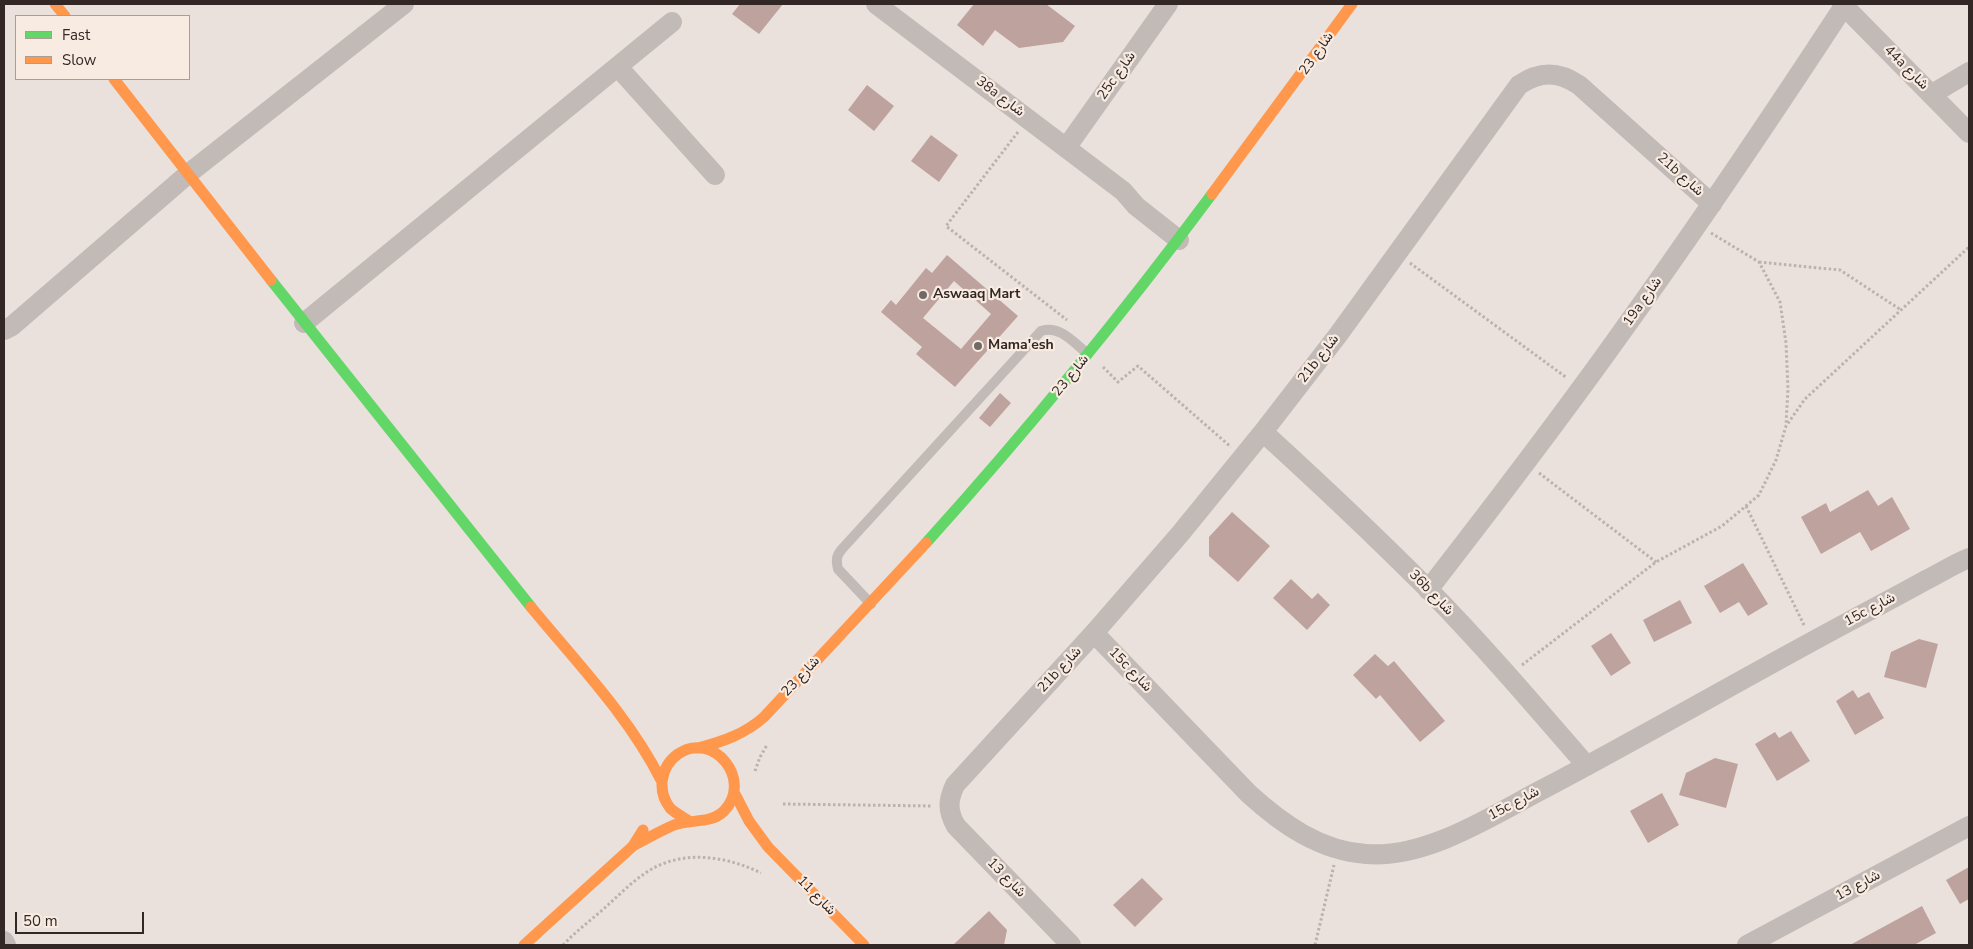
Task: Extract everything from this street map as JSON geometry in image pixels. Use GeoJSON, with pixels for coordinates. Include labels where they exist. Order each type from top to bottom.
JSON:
{"type":"FeatureCollection","features":[{"type":"Feature","properties":{"kind":"street"},"geometry":{"type":"LineString","coordinates":[[55,4],[64,15]]}},
{"type":"Feature","properties":{"kind":"street"},"geometry":{"type":"LineString","coordinates":[[4,330],[12,326],[188,174],[404,4]]}},
{"type":"Feature","properties":{"kind":"street","name":"38a شارع"},"geometry":{"type":"LineString","coordinates":[[878,4],[1123,191],[1136,206],[1183,235]]}},
{"type":"Feature","properties":{"kind":"street","name":"25c شارع"},"geometry":{"type":"LineString","coordinates":[[1066,148],[1168,4]]}},
{"type":"Feature","properties":{"kind":"street","name":"شارع 23"},"geometry":{"type":"LineString","coordinates":[[746,745],[759,722],[871,604],[1052,400],[1183,235],[1274,114],[1352,4]]}},
{"type":"Feature","properties":{"kind":"street","name":"44a شارع"},"geometry":{"type":"LineString","coordinates":[[1843,5],[1969,134]]}},
{"type":"Feature","properties":{"kind":"street","name":"19a شارع"},"geometry":{"type":"LineString","coordinates":[[1428,590],[1526,463],[1698,225],[1843,5]]}},
{"type":"Feature","properties":{"kind":"street"},"geometry":{"type":"LineString","coordinates":[[304,323],[672,22]]}},
{"type":"Feature","properties":{"kind":"street"},"geometry":{"type":"LineString","coordinates":[[618,67],[715,175]]}},
{"type":"Feature","properties":{"kind":"street"},"geometry":{"type":"LineString","coordinates":[[1932,94],[1969,72]]}},
{"type":"Feature","properties":{"kind":"street","name":"21b شارع"},"geometry":{"type":"LineString","coordinates":[[948,806],[950,795],[962,775],[1094,632],[1180,534],[1263,432],[1398,254],[1519,85],[1530,77],[1542,74],[1556,74],[1568,78],[1579,85],[1712,204]]}},
{"type":"Feature","properties":{"kind":"street"},"geometry":{"type":"LineString","coordinates":[[115,80],[304,323],[518,590],[623,716],[644,746],[661,782],[663,797],[669,808],[678,816],[690,821],[710,820],[726,809],[734,792],[733,773],[728,763],[720,755],[710,750],[692,749],[670,743]]}},
{"type":"Feature","properties":{"kind":"street","name":"36b شارع"},"geometry":{"type":"LineString","coordinates":[[1263,432],[1347,509],[1428,590],[1509,675],[1587,766]]}},
{"type":"Feature","properties":{"kind":"street","name":"15c شارع"},"geometry":{"type":"LineString","coordinates":[[1094,632],[1249,794],[1275,818],[1305,836],[1337,849],[1366,854],[1397,853],[1427,846],[1458,833],[1587,766],[1812,641],[1969,558]]}},
{"type":"Feature","properties":{"kind":"street"},"geometry":{"type":"LineString","coordinates":[[623,716],[646,730]]}},
{"type":"Feature","properties":{"kind":"street","name":"شارع 23"},"geometry":{"type":"LineString","coordinates":[[692,749],[732,738],[759,722]]}},
{"type":"Feature","properties":{"kind":"street"},"geometry":{"type":"LineString","coordinates":[[656,801],[664,770],[670,761],[677,754],[692,749]]}},
{"type":"Feature","properties":{"kind":"street"},"geometry":{"type":"LineString","coordinates":[[733,773],[740,759]]}},
{"type":"Feature","properties":{"kind":"street","name":"شارع 11"},"geometry":{"type":"LineString","coordinates":[[734,792],[749,821],[768,847],[864,945]]}},
{"type":"Feature","properties":{"kind":"street","name":"شارع 13"},"geometry":{"type":"LineString","coordinates":[[948,806],[950,816],[962,834],[1071,945]]}},
{"type":"Feature","properties":{"kind":"street"},"geometry":{"type":"LineString","coordinates":[[633,846],[649,816]]}},
{"type":"Feature","properties":{"kind":"street"},"geometry":{"type":"LineString","coordinates":[[710,820],[725,825]]}},
{"type":"Feature","properties":{"kind":"street"},"geometry":{"type":"LineString","coordinates":[[524,945],[633,846],[660,832],[690,821]]}},
{"type":"Feature","properties":{"kind":"street","name":"شارع 13"},"geometry":{"type":"LineString","coordinates":[[1747,945],[1969,826]]}},
{"type":"Feature","properties":{"kind":"street","name":"شارع 11"},"geometry":{"type":"LineString","coordinates":[[747,835],[768,847]]}},
{"type":"Feature","properties":{"kind":"street"},"geometry":{"type":"LineString","coordinates":[[4,941],[6,945]]}},
{"type":"Feature","properties":{"kind":"lane"},"geometry":{"type":"LineString","coordinates":[[871,604],[838,569],[837,555],[842,549],[1041,331],[1048,329],[1057,330],[1088,354]]}},
{"type":"Feature","properties":{"kind":"path"},"geometry":{"type":"LineString","coordinates":[[1028,119],[946,226],[1074,326]]}},
{"type":"Feature","properties":{"kind":"path"},"geometry":{"type":"LineString","coordinates":[[1698,225],[1759,262],[1840,270],[1901,310]]}},
{"type":"Feature","properties":{"kind":"path"},"geometry":{"type":"LineString","coordinates":[[1786,426],[1805,399],[1969,247]]}},
{"type":"Feature","properties":{"kind":"path"},"geometry":{"type":"LineString","coordinates":[[1398,254],[1581,388]]}},
{"type":"Feature","properties":{"kind":"path"},"geometry":{"type":"LineString","coordinates":[[1509,675],[1656,562],[1722,526],[1759,495],[1776,460],[1786,426],[1788,389],[1786,343],[1780,302],[1759,262]]}},
{"type":"Feature","properties":{"kind":"path"},"geometry":{"type":"LineString","coordinates":[[1088,354],[1118,382],[1138,366],[1242,457]]}},
{"type":"Feature","properties":{"kind":"path"},"geometry":{"type":"LineString","coordinates":[[1526,463],[1656,562]]}},
{"type":"Feature","properties":{"kind":"path"},"geometry":{"type":"LineString","coordinates":[[1746,506],[1812,641]]}},
{"type":"Feature","properties":{"kind":"path"},"geometry":{"type":"LineString","coordinates":[[754,776],[760,757],[772,740]]}},
{"type":"Feature","properties":{"kind":"path"},"geometry":{"type":"LineString","coordinates":[[783,804],[948,806]]}},
{"type":"Feature","properties":{"kind":"path"},"geometry":{"type":"LineString","coordinates":[[1315,945],[1337,849]]}},
{"type":"Feature","properties":{"kind":"path"},"geometry":{"type":"LineString","coordinates":[[563,945],[643,874],[659,865],[676,860],[706,857],[734,861],[771,875],[787,866]]}},
{"type":"Feature","properties":{"kind":"building"},"geometry":{"type":"Polygon","coordinates":[[[740,4],[783,4],[759,34],[732,14],[740,4]]]}},
{"type":"Feature","properties":{"kind":"building"},"geometry":{"type":"Polygon","coordinates":[[[974,4],[1046,4],[1075,26],[1063,42],[1019,48],[995,30],[983,46],[957,25],[974,4]]]}},
{"type":"Feature","properties":{"kind":"building"},"geometry":{"type":"Polygon","coordinates":[[[867,85],[894,106],[874,131],[848,110],[867,85]]]}},
{"type":"Feature","properties":{"kind":"building"},"geometry":{"type":"Polygon","coordinates":[[[931,135],[958,155],[939,182],[911,161],[931,135]]]}},
{"type":"Feature","properties":{"kind":"building"},"geometry":{"type":"Polygon","coordinates":[[[947,255],[1018,316],[955,387],[916,354],[922,347],[881,312],[891,300],[896,305],[926,268],[932,273],[947,255]],[[954,281],[923,318],[961,349],[991,314],[954,281]]]}},
{"type":"Feature","properties":{"kind":"building"},"geometry":{"type":"Polygon","coordinates":[[[1000,393],[1011,403],[990,427],[979,418],[1000,393]]]}},
{"type":"Feature","properties":{"kind":"building"},"geometry":{"type":"Polygon","coordinates":[[[1868,490],[1878,506],[1892,497],[1910,529],[1871,551],[1860,532],[1821,554],[1801,517],[1826,503],[1830,512],[1868,490]]]}},
{"type":"Feature","properties":{"kind":"building"},"geometry":{"type":"Polygon","coordinates":[[[1232,512],[1270,546],[1238,582],[1209,556],[1209,537],[1232,512]]]}},
{"type":"Feature","properties":{"kind":"building"},"geometry":{"type":"Polygon","coordinates":[[[1743,563],[1768,604],[1748,616],[1739,602],[1720,613],[1704,586],[1743,563]]]}},
{"type":"Feature","properties":{"kind":"building"},"geometry":{"type":"Polygon","coordinates":[[[1291,579],[1312,599],[1318,593],[1330,605],[1307,630],[1273,598],[1291,579]]]}},
{"type":"Feature","properties":{"kind":"building"},"geometry":{"type":"Polygon","coordinates":[[[1680,600],[1692,623],[1654,642],[1643,620],[1680,600]]]}},
{"type":"Feature","properties":{"kind":"building"},"geometry":{"type":"Polygon","coordinates":[[[1611,633],[1631,663],[1611,676],[1591,646],[1611,633]]]}},
{"type":"Feature","properties":{"kind":"building"},"geometry":{"type":"Polygon","coordinates":[[[1919,639],[1938,644],[1926,688],[1884,677],[1891,652],[1919,639]]]}},
{"type":"Feature","properties":{"kind":"building"},"geometry":{"type":"Polygon","coordinates":[[[1375,654],[1388,666],[1394,661],[1445,721],[1420,742],[1380,695],[1376,699],[1353,675],[1375,654]]]}},
{"type":"Feature","properties":{"kind":"building"},"geometry":{"type":"Polygon","coordinates":[[[1853,690],[1858,698],[1869,692],[1884,718],[1855,735],[1836,701],[1853,690]]]}},
{"type":"Feature","properties":{"kind":"building"},"geometry":{"type":"Polygon","coordinates":[[[1791,731],[1810,761],[1777,781],[1755,744],[1775,732],[1779,738],[1791,731]]]}},
{"type":"Feature","properties":{"kind":"building"},"geometry":{"type":"Polygon","coordinates":[[[1715,758],[1738,764],[1726,808],[1679,795],[1686,773],[1715,758]]]}},
{"type":"Feature","properties":{"kind":"building"},"geometry":{"type":"Polygon","coordinates":[[[1662,793],[1679,825],[1648,843],[1630,811],[1662,793]]]}},
{"type":"Feature","properties":{"kind":"building"},"geometry":{"type":"Polygon","coordinates":[[[1969,867],[1969,899],[1960,904],[1946,880],[1969,867]]]}},
{"type":"Feature","properties":{"kind":"building"},"geometry":{"type":"Polygon","coordinates":[[[1142,878],[1163,899],[1135,927],[1113,905],[1142,878]]]}},
{"type":"Feature","properties":{"kind":"building"},"geometry":{"type":"Polygon","coordinates":[[[1922,906],[1936,933],[1914,945],[1850,945],[1922,906]]]}},
{"type":"Feature","properties":{"kind":"building"},"geometry":{"type":"Polygon","coordinates":[[[989,911],[1007,930],[1004,945],[953,945],[989,911]]]}},
{"type":"Feature","properties":{"kind":"traffic: fast"},"geometry":{"type":"LineString","coordinates":[[926,543],[1073,372],[1144,284],[1212,194]]}},
{"type":"Feature","properties":{"kind":"traffic: fast"},"geometry":{"type":"LineString","coordinates":[[271,280],[531,607]]}},
{"type":"Feature","properties":{"kind":"traffic: slow"},"geometry":{"type":"LineString","coordinates":[[55,4],[64,15]]}},
{"type":"Feature","properties":{"kind":"traffic: slow"},"geometry":{"type":"LineString","coordinates":[[1212,194],[1352,4]]}},
{"type":"Feature","properties":{"kind":"traffic: slow"},"geometry":{"type":"LineString","coordinates":[[115,80],[271,280]]}},
{"type":"Feature","properties":{"kind":"traffic: slow"},"geometry":{"type":"LineString","coordinates":[[698,748],[733,737],[764,717],[926,543]]}},
{"type":"Feature","properties":{"kind":"traffic: slow"},"geometry":{"type":"LineString","coordinates":[[531,607],[617,711],[648,756],[661,780]]}},
{"type":"Feature","properties":{"kind":"traffic: slow"},"geometry":{"type":"LineString","coordinates":[[633,846],[674,825],[707,820],[724,811],[732,799],[734,786],[732,773],[716,753],[704,748],[691,748],[678,754],[667,766],[662,779],[663,794],[670,808],[689,821]]}},
{"type":"Feature","properties":{"kind":"traffic: slow"},"geometry":{"type":"LineString","coordinates":[[734,792],[749,821],[768,847],[864,945]]}},
{"type":"Feature","properties":{"kind":"traffic: slow"},"geometry":{"type":"LineString","coordinates":[[524,945],[633,846],[643,830]]}},
{"type":"Feature","properties":{"kind":"place","name":"Aswaaq Mart"},"geometry":{"type":"Point","coordinates":[923,295]}},
{"type":"Feature","properties":{"kind":"place","name":"Mama'esh"},"geometry":{"type":"Point","coordinates":[978,346]}}]}
